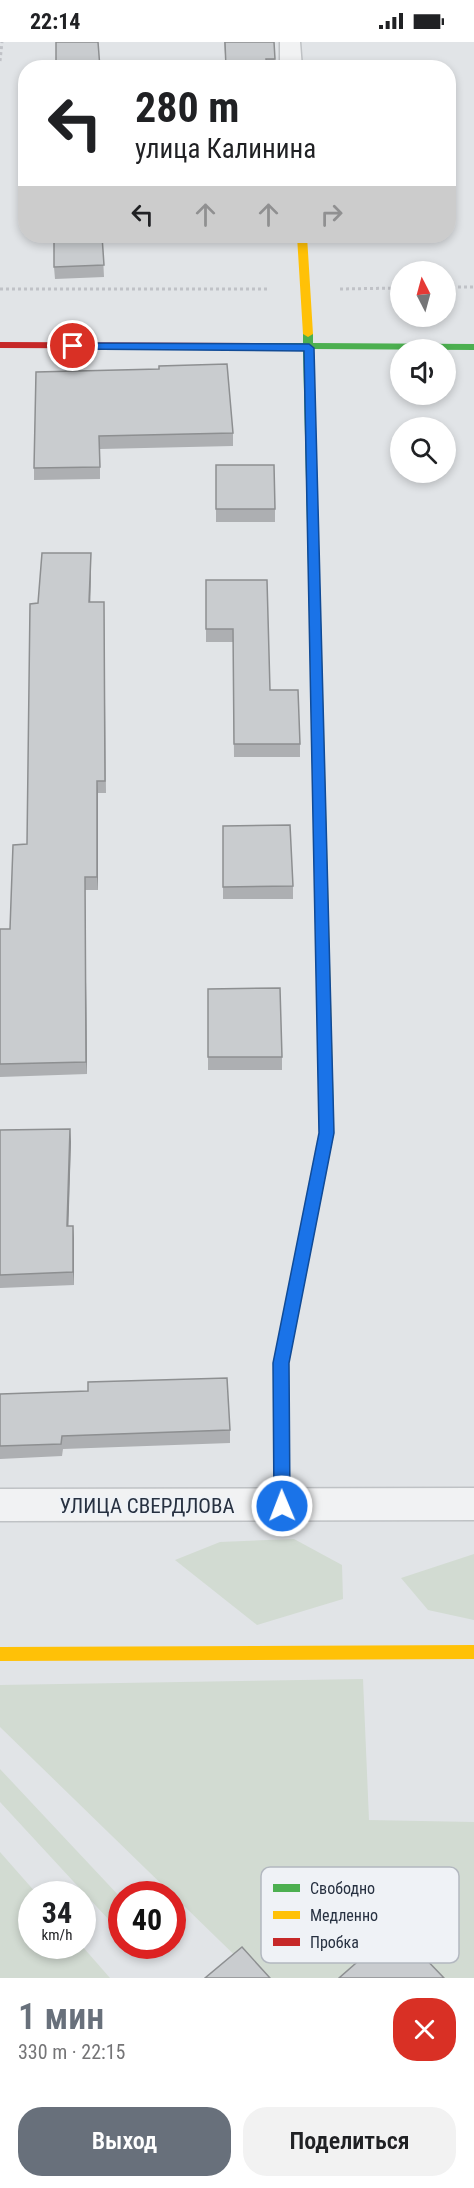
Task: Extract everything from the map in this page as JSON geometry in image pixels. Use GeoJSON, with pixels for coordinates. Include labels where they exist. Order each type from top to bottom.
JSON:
{"type":"FeatureCollection","features":[{"type":"Feature","properties":{"kind":"street"},"geometry":{"type":"LineString","coordinates":[[290,42],[291,60]]}},
{"type":"Feature","properties":{"kind":"street"},"geometry":{"type":"LineString","coordinates":[[282,1506],[281,1363],[327,1133],[309,348],[302,243]]}},
{"type":"Feature","properties":{"kind":"street"},"geometry":{"type":"LineString","coordinates":[[0,345],[474,347]]}},
{"type":"Feature","properties":{"kind":"street","name":"УЛИЦА СВЕРДЛОВА"},"geometry":{"type":"LineString","coordinates":[[0,1505],[474,1504]]}},
{"type":"Feature","properties":{"kind":"street"},"geometry":{"type":"LineString","coordinates":[[0,1654],[474,1652]]}},
{"type":"Feature","properties":{"kind":"path"},"geometry":{"type":"LineString","coordinates":[[0,61],[2,42]]}},
{"type":"Feature","properties":{"kind":"path"},"geometry":{"type":"LineString","coordinates":[[456,287],[474,287]]}},
{"type":"Feature","properties":{"kind":"path"},"geometry":{"type":"LineString","coordinates":[[0,289],[390,288]]}},
{"type":"Feature","properties":{"kind":"shaded area"},"geometry":{"type":"Polygon","coordinates":[[[294,1539],[342,1565],[343,1599],[257,1625],[175,1560],[220,1542],[294,1539]]]}},
{"type":"Feature","properties":{"kind":"shaded area"},"geometry":{"type":"Polygon","coordinates":[[[474,1554],[474,1620],[428,1610],[401,1578],[474,1554]]]}},
{"type":"Feature","properties":{"kind":"shaded area"},"geometry":{"type":"Polygon","coordinates":[[[363,1679],[369,1820],[474,1822],[474,1978],[258,1978],[186,1908],[186,1881],[158,1881],[0,1727],[0,1685],[363,1679]]]}},
{"type":"Feature","properties":{"kind":"shaded area"},"geometry":{"type":"Polygon","coordinates":[[[0,1769],[108,1884],[108,1919],[96,1906],[96,1881],[73,1881],[0,1802],[0,1769]]]}},
{"type":"Feature","properties":{"kind":"shaded area"},"geometry":{"type":"Polygon","coordinates":[[[0,1852],[26,1881],[18,1881],[18,1959],[93,1959],[110,1978],[0,1978],[0,1852]]]}},
{"type":"Feature","properties":{"kind":"building"},"geometry":{"type":"Polygon","coordinates":[[[56,42],[98,42],[99,60],[56,60],[56,42]]]}},
{"type":"Feature","properties":{"kind":"building"},"geometry":{"type":"Polygon","coordinates":[[[225,42],[274,42],[275,59],[226,60],[225,42]]]}},
{"type":"Feature","properties":{"kind":"building"},"geometry":{"type":"Polygon","coordinates":[[[54,243],[102,243],[104,265],[54,267],[54,243]]]}},
{"type":"Feature","properties":{"kind":"building"},"geometry":{"type":"Polygon","coordinates":[[[227,364],[233,433],[99,436],[100,467],[34,468],[36,372],[159,369],[159,366],[227,364]]]}},
{"type":"Feature","properties":{"kind":"building"},"geometry":{"type":"Polygon","coordinates":[[[216,465],[274,465],[275,509],[216,509],[216,465]]]}},
{"type":"Feature","properties":{"kind":"building"},"geometry":{"type":"Polygon","coordinates":[[[42,553],[91,553],[89,602],[104,602],[105,781],[97,781],[97,877],[85,877],[86,1062],[0,1064],[0,929],[10,929],[13,845],[27,844],[30,604],[38,603],[42,553]]]}},
{"type":"Feature","properties":{"kind":"building"},"geometry":{"type":"Polygon","coordinates":[[[206,580],[267,580],[270,690],[298,690],[300,744],[234,744],[233,629],[206,629],[206,580]]]}},
{"type":"Feature","properties":{"kind":"building"},"geometry":{"type":"Polygon","coordinates":[[[290,825],[293,886],[223,887],[223,826],[290,825]]]}},
{"type":"Feature","properties":{"kind":"building"},"geometry":{"type":"Polygon","coordinates":[[[280,988],[282,1057],[208,1057],[208,989],[280,988]]]}},
{"type":"Feature","properties":{"kind":"building"},"geometry":{"type":"Polygon","coordinates":[[[70,1129],[67,1226],[73,1226],[73,1272],[0,1275],[0,1130],[70,1129]]]}},
{"type":"Feature","properties":{"kind":"building"},"geometry":{"type":"Polygon","coordinates":[[[227,1378],[230,1430],[62,1436],[61,1444],[0,1446],[0,1394],[88,1391],[88,1382],[227,1378]]]}},
{"type":"Feature","properties":{"kind":"building"},"geometry":{"type":"Polygon","coordinates":[[[242,1947],[270,1978],[205,1978],[242,1947]]]}},
{"type":"Feature","properties":{"kind":"building"},"geometry":{"type":"Polygon","coordinates":[[[356,1963],[430,1963],[444,1978],[339,1978],[356,1963]]]}},
{"type":"Feature","properties":{"kind":"traffic: fast"},"geometry":{"type":"LineString","coordinates":[[308,334],[316,654]]}},
{"type":"Feature","properties":{"kind":"traffic: fast"},"geometry":{"type":"LineString","coordinates":[[256,346],[474,347]]}},
{"type":"Feature","properties":{"kind":"traffic: fast"},"geometry":{"type":"LineString","coordinates":[[282,1506],[281,1363],[327,1133],[326,1080]]}},
{"type":"Feature","properties":{"kind":"traffic: slow"},"geometry":{"type":"LineString","coordinates":[[302,243],[308,334]]}},
{"type":"Feature","properties":{"kind":"traffic: slow"},"geometry":{"type":"LineString","coordinates":[[316,654],[326,1080]]}},
{"type":"Feature","properties":{"kind":"traffic: slow"},"geometry":{"type":"LineString","coordinates":[[0,1654],[474,1652]]}},
{"type":"Feature","properties":{"kind":"traffic: jam"},"geometry":{"type":"LineString","coordinates":[[0,345],[256,346]]}},
{"type":"Feature","properties":{"kind":"route"},"geometry":{"type":"LineString","coordinates":[[73,346],[309,348],[327,1133],[281,1363],[282,1506]]}}]}
